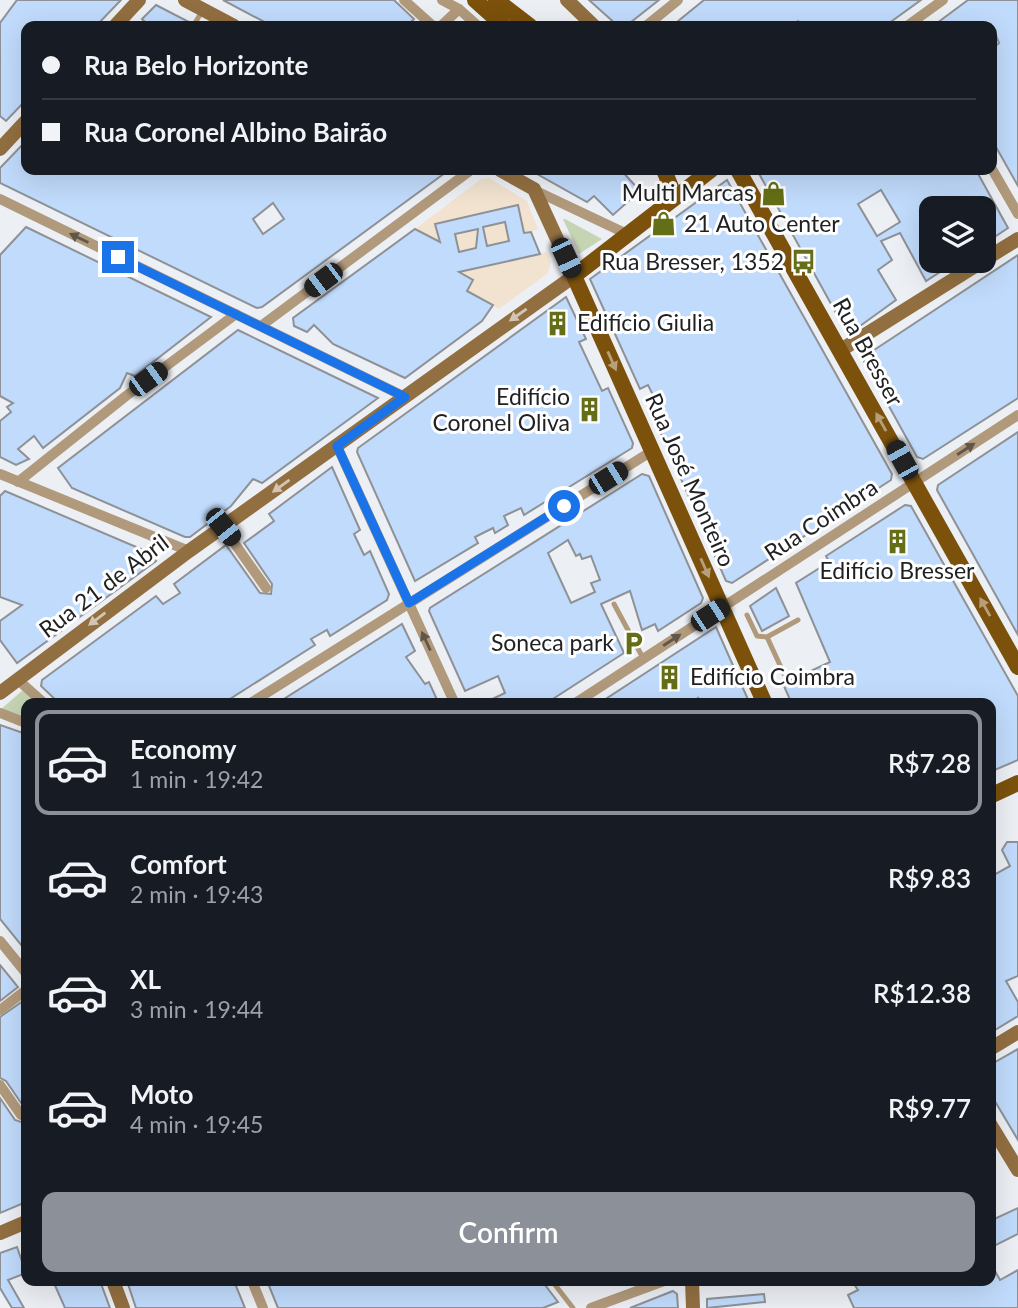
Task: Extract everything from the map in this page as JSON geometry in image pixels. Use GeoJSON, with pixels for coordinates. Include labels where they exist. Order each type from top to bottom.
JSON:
{"type":"FeatureCollection","features":[{"type":"Feature","properties":{"kind":"main road"},"geometry":{"type":"LineString","coordinates":[[475,0],[519,21]]}},
{"type":"Feature","properties":{"kind":"main road"},"geometry":{"type":"LineString","coordinates":[[666,175],[675,197]]}},
{"type":"Feature","properties":{"kind":"main road","name":"Rua 21 de Abril"},"geometry":{"type":"LineString","coordinates":[[574,276],[704,175]]}},
{"type":"Feature","properties":{"kind":"main road","name":"Rua Bresser"},"geometry":{"type":"LineString","coordinates":[[741,175],[1018,667]]}},
{"type":"Feature","properties":{"kind":"main road","name":"Rua José Monteiro"},"geometry":{"type":"LineString","coordinates":[[574,276],[762,698]]}},
{"type":"Feature","properties":{"kind":"main road"},"geometry":{"type":"LineString","coordinates":[[996,793],[1018,783]]}},
{"type":"Feature","properties":{"kind":"street"},"geometry":{"type":"LineString","coordinates":[[120,21],[139,0]]}},
{"type":"Feature","properties":{"kind":"street"},"geometry":{"type":"LineString","coordinates":[[185,0],[224,21]]}},
{"type":"Feature","properties":{"kind":"street"},"geometry":{"type":"LineString","coordinates":[[404,0],[427,21]]}},
{"type":"Feature","properties":{"kind":"street"},"geometry":{"type":"LineString","coordinates":[[442,0],[457,4],[473,21]]}},
{"type":"Feature","properties":{"kind":"street"},"geometry":{"type":"LineString","coordinates":[[567,0],[589,21]]}},
{"type":"Feature","properties":{"kind":"street"},"geometry":{"type":"LineString","coordinates":[[652,21],[678,0]]}},
{"type":"Feature","properties":{"kind":"street"},"geometry":{"type":"LineString","coordinates":[[916,21],[943,0]]}},
{"type":"Feature","properties":{"kind":"street"},"geometry":{"type":"LineString","coordinates":[[445,21],[457,4]]}},
{"type":"Feature","properties":{"kind":"street"},"geometry":{"type":"LineString","coordinates":[[0,149],[21,126]]}},
{"type":"Feature","properties":{"kind":"street"},"geometry":{"type":"LineString","coordinates":[[261,326],[464,175]]}},
{"type":"Feature","properties":{"kind":"street"},"geometry":{"type":"LineString","coordinates":[[509,175],[627,234]]}},
{"type":"Feature","properties":{"kind":"street"},"geometry":{"type":"LineString","coordinates":[[995,175],[1018,214]]}},
{"type":"Feature","properties":{"kind":"street"},"geometry":{"type":"LineString","coordinates":[[534,189],[574,276]]}},
{"type":"Feature","properties":{"kind":"street"},"geometry":{"type":"LineString","coordinates":[[0,199],[405,397]]}},
{"type":"Feature","properties":{"kind":"street"},"geometry":{"type":"LineString","coordinates":[[996,253],[1018,239]]}},
{"type":"Feature","properties":{"kind":"street"},"geometry":{"type":"LineString","coordinates":[[841,350],[964,273]]}},
{"type":"Feature","properties":{"kind":"street","name":"Rua 21 de Abril"},"geometry":{"type":"LineString","coordinates":[[0,693],[189,551],[574,276]]}},
{"type":"Feature","properties":{"kind":"street"},"geometry":{"type":"LineString","coordinates":[[18,482],[126,396],[236,314]]}},
{"type":"Feature","properties":{"kind":"street","name":"Rua Coimbra"},"geometry":{"type":"LineString","coordinates":[[583,698],[1018,415]]}},
{"type":"Feature","properties":{"kind":"street"},"geometry":{"type":"LineString","coordinates":[[337,446],[452,698]]}},
{"type":"Feature","properties":{"kind":"street"},"geometry":{"type":"LineString","coordinates":[[259,698],[652,451]]}},
{"type":"Feature","properties":{"kind":"street"},"geometry":{"type":"LineString","coordinates":[[0,474],[189,551]]}},
{"type":"Feature","properties":{"kind":"street"},"geometry":{"type":"LineString","coordinates":[[223,527],[266,588]]}},
{"type":"Feature","properties":{"kind":"street"},"geometry":{"type":"LineString","coordinates":[[17,679],[38,698]]}},
{"type":"Feature","properties":{"kind":"street"},"geometry":{"type":"LineString","coordinates":[[0,713],[21,721]]}},
{"type":"Feature","properties":{"kind":"street"},"geometry":{"type":"LineString","coordinates":[[0,941],[21,967]]}},
{"type":"Feature","properties":{"kind":"street"},"geometry":{"type":"LineString","coordinates":[[0,1010],[21,994]]}},
{"type":"Feature","properties":{"kind":"street"},"geometry":{"type":"LineString","coordinates":[[996,1045],[1018,1032]]}},
{"type":"Feature","properties":{"kind":"street"},"geometry":{"type":"LineString","coordinates":[[0,1085],[21,1115]]}},
{"type":"Feature","properties":{"kind":"street"},"geometry":{"type":"LineString","coordinates":[[996,1144],[1018,1170]]}},
{"type":"Feature","properties":{"kind":"street"},"geometry":{"type":"LineString","coordinates":[[0,1233],[21,1225]]}},
{"type":"Feature","properties":{"kind":"street"},"geometry":{"type":"LineString","coordinates":[[115,1286],[123,1308]]}},
{"type":"Feature","properties":{"kind":"street"},"geometry":{"type":"LineString","coordinates":[[253,1286],[263,1308]]}},
{"type":"Feature","properties":{"kind":"street"},"geometry":{"type":"LineString","coordinates":[[591,1308],[650,1286]]}},
{"type":"Feature","properties":{"kind":"street"},"geometry":{"type":"LineString","coordinates":[[692,1286],[694,1308]]}},
{"type":"Feature","properties":{"kind":"lane"},"geometry":{"type":"LineString","coordinates":[[196,21],[203,10]]}},
{"type":"Feature","properties":{"kind":"lane"},"geometry":{"type":"LineString","coordinates":[[614,604],[643,658]]}},
{"type":"Feature","properties":{"kind":"lane"},"geometry":{"type":"LineString","coordinates":[[747,615],[757,636],[767,637],[798,620]]}},
{"type":"Feature","properties":{"kind":"lane"},"geometry":{"type":"LineString","coordinates":[[767,637],[784,674]]}},
{"type":"Feature","properties":{"kind":"lane"},"geometry":{"type":"LineString","coordinates":[[556,1286],[573,1308]]}},
{"type":"Feature","properties":{"kind":"shaded area"},"geometry":{"type":"Polygon","coordinates":[[[489,178],[527,201],[538,229],[531,232],[540,253],[547,252],[551,262],[548,273],[499,309],[390,248],[481,179],[489,178]]]}},
{"type":"Feature","properties":{"kind":"green space"},"geometry":{"type":"Polygon","coordinates":[[[565,219],[602,239],[579,254],[565,219]]]}},
{"type":"Feature","properties":{"kind":"green space"},"geometry":{"type":"Polygon","coordinates":[[[23,690],[32,698],[21,698],[21,717],[0,710],[23,690]]]}},
{"type":"Feature","properties":{"kind":"building"},"geometry":{"type":"Polygon","coordinates":[[[17,0],[121,0],[101,21],[21,21],[21,105],[6,121],[0,116],[0,23],[17,0]]]}},
{"type":"Feature","properties":{"kind":"building"},"geometry":{"type":"Polygon","coordinates":[[[223,0],[394,0],[414,19],[412,21],[263,21],[223,0]]]}},
{"type":"Feature","properties":{"kind":"building"},"geometry":{"type":"Polygon","coordinates":[[[589,0],[659,0],[632,21],[612,21],[589,0]]]}},
{"type":"Feature","properties":{"kind":"building"},"geometry":{"type":"Polygon","coordinates":[[[704,0],[921,0],[892,21],[678,21],[704,0]]]}},
{"type":"Feature","properties":{"kind":"building"},"geometry":{"type":"Polygon","coordinates":[[[968,0],[1018,0],[1018,186],[997,149],[997,21],[940,21],[968,0]]]}},
{"type":"Feature","properties":{"kind":"building"},"geometry":{"type":"Polygon","coordinates":[[[156,5],[187,21],[144,21],[142,19],[156,5]]]}},
{"type":"Feature","properties":{"kind":"building"},"geometry":{"type":"Polygon","coordinates":[[[21,146],[21,175],[442,175],[262,307],[257,308],[0,183],[0,168],[21,146]],[[273,203],[253,219],[263,234],[284,219],[273,203]]]}},
{"type":"Feature","properties":{"kind":"building"},"geometry":{"type":"Polygon","coordinates":[[[539,175],[626,175],[640,191],[613,215],[594,196],[587,202],[539,175]]]}},
{"type":"Feature","properties":{"kind":"building"},"geometry":{"type":"Polygon","coordinates":[[[760,175],[979,175],[990,196],[919,196],[919,268],[900,233],[881,241],[892,260],[878,270],[896,300],[853,331],[846,331],[760,175]],[[881,190],[858,204],[877,236],[900,222],[881,190]]]}},
{"type":"Feature","properties":{"kind":"building"},"geometry":{"type":"Polygon","coordinates":[[[727,180],[892,474],[891,480],[732,583],[726,581],[652,413],[660,409],[648,385],[640,389],[590,279],[727,180]]]}},
{"type":"Feature","properties":{"kind":"building"},"geometry":{"type":"Polygon","coordinates":[[[518,205],[524,233],[531,232],[540,254],[459,272],[473,280],[467,291],[493,305],[482,321],[405,378],[333,344],[314,325],[307,332],[294,326],[293,318],[415,229],[440,242],[435,224],[518,205]],[[505,222],[483,227],[487,246],[509,241],[505,222]],[[478,229],[455,234],[459,252],[476,248],[478,229]]]}},
{"type":"Feature","properties":{"kind":"building"},"geometry":{"type":"Polygon","coordinates":[[[996,206],[1008,228],[996,236],[996,206]]]}},
{"type":"Feature","properties":{"kind":"building"},"geometry":{"type":"Polygon","coordinates":[[[26,227],[211,317],[135,376],[127,373],[120,388],[43,448],[34,436],[18,449],[29,459],[16,465],[0,457],[0,421],[11,412],[7,407],[13,403],[0,396],[0,255],[26,227]]]}},
{"type":"Feature","properties":{"kind":"building"},"geometry":{"type":"Polygon","coordinates":[[[1018,255],[1018,398],[923,459],[917,457],[864,361],[865,356],[991,273],[996,273],[996,270],[1018,255]]]}},
{"type":"Feature","properties":{"kind":"building"},"geometry":{"type":"Polygon","coordinates":[[[922,273],[938,273],[926,281],[922,273]]]}},
{"type":"Feature","properties":{"kind":"building"},"geometry":{"type":"Polygon","coordinates":[[[566,297],[586,339],[579,342],[602,391],[608,388],[633,443],[632,448],[524,515],[521,508],[504,516],[508,525],[495,533],[493,528],[475,537],[478,543],[415,581],[357,452],[358,448],[566,297]]]}},
{"type":"Feature","properties":{"kind":"building"},"geometry":{"type":"Polygon","coordinates":[[[238,330],[378,398],[262,483],[253,479],[231,506],[190,537],[72,488],[58,468],[238,330]]]}},
{"type":"Feature","properties":{"kind":"building"},"geometry":{"type":"Polygon","coordinates":[[[1018,432],[1018,635],[937,490],[938,485],[1018,432]]]}},
{"type":"Feature","properties":{"kind":"building"},"geometry":{"type":"Polygon","coordinates":[[[332,467],[360,530],[354,534],[364,555],[370,551],[389,594],[387,600],[330,636],[327,630],[311,639],[315,645],[231,698],[54,698],[41,686],[42,680],[156,596],[163,604],[180,593],[174,584],[226,545],[260,593],[271,594],[272,584],[244,543],[274,521],[269,514],[332,467]]]}},
{"type":"Feature","properties":{"kind":"building"},"geometry":{"type":"Polygon","coordinates":[[[642,474],[649,476],[703,598],[701,603],[658,631],[655,624],[642,630],[630,591],[601,604],[624,653],[554,698],[495,698],[505,693],[498,676],[465,691],[429,611],[642,474]],[[568,540],[548,553],[571,603],[595,592],[591,583],[600,580],[591,556],[582,559],[580,554],[576,556],[568,540]]]}},
{"type":"Feature","properties":{"kind":"building"},"geometry":{"type":"Polygon","coordinates":[[[5,491],[155,555],[156,561],[77,619],[73,615],[58,627],[61,631],[17,663],[0,640],[0,621],[22,605],[0,597],[0,496],[5,491]]]}},
{"type":"Feature","properties":{"kind":"building"},"geometry":{"type":"Polygon","coordinates":[[[905,505],[911,506],[1018,696],[1018,760],[996,769],[996,698],[789,698],[783,684],[830,662],[796,583],[829,562],[826,556],[905,505]]]}},
{"type":"Feature","properties":{"kind":"building"},"geometry":{"type":"Polygon","coordinates":[[[776,588],[789,616],[762,631],[750,606],[776,588]]]}},
{"type":"Feature","properties":{"kind":"building"},"geometry":{"type":"Polygon","coordinates":[[[402,624],[415,651],[406,657],[425,684],[429,682],[436,698],[285,698],[402,624]]]}},
{"type":"Feature","properties":{"kind":"building"},"geometry":{"type":"Polygon","coordinates":[[[716,627],[747,698],[698,698],[607,698],[716,627]]]}},
{"type":"Feature","properties":{"kind":"building"},"geometry":{"type":"Polygon","coordinates":[[[0,725],[21,732],[21,945],[0,919],[0,725]]]}},
{"type":"Feature","properties":{"kind":"building"},"geometry":{"type":"Polygon","coordinates":[[[1007,842],[1018,842],[1018,976],[1006,981],[1018,1002],[1018,1016],[996,1029],[996,874],[1010,866],[1002,850],[1007,842]]]}},
{"type":"Feature","properties":{"kind":"building"},"geometry":{"type":"Polygon","coordinates":[[[0,965],[18,987],[0,1001],[0,965]]]}},
{"type":"Feature","properties":{"kind":"building"},"geometry":{"type":"Polygon","coordinates":[[[21,1002],[21,1103],[6,1081],[0,1078],[0,1017],[21,1002]]]}},
{"type":"Feature","properties":{"kind":"building"},"geometry":{"type":"Polygon","coordinates":[[[1018,1049],[1018,1140],[996,1103],[996,1062],[1018,1049]]]}},
{"type":"Feature","properties":{"kind":"building"},"geometry":{"type":"Polygon","coordinates":[[[0,1098],[15,1120],[21,1122],[21,1204],[0,1213],[0,1098]]]}},
{"type":"Feature","properties":{"kind":"building"},"geometry":{"type":"Polygon","coordinates":[[[1018,1208],[1018,1234],[996,1245],[996,1218],[1018,1208]]]}},
{"type":"Feature","properties":{"kind":"building"},"geometry":{"type":"Polygon","coordinates":[[[17,1247],[21,1259],[21,1275],[8,1280],[24,1308],[12,1308],[0,1288],[0,1253],[17,1247]]]}},
{"type":"Feature","properties":{"kind":"building"},"geometry":{"type":"Polygon","coordinates":[[[1018,1270],[1018,1308],[854,1308],[848,1295],[858,1290],[855,1286],[996,1286],[996,1273],[1000,1280],[1018,1270]]]}},
{"type":"Feature","properties":{"kind":"building"},"geometry":{"type":"Polygon","coordinates":[[[55,1286],[102,1286],[110,1308],[65,1308],[55,1286]]]}},
{"type":"Feature","properties":{"kind":"building"},"geometry":{"type":"Polygon","coordinates":[[[129,1286],[236,1286],[245,1308],[136,1308],[129,1286]]]}},
{"type":"Feature","properties":{"kind":"building"},"geometry":{"type":"Polygon","coordinates":[[[269,1286],[546,1286],[558,1302],[543,1308],[278,1308],[269,1286]]]}},
{"type":"Feature","properties":{"kind":"building"},"geometry":{"type":"Polygon","coordinates":[[[673,1291],[677,1294],[678,1308],[630,1308],[673,1291]]]}},
{"type":"Feature","properties":{"kind":"building"},"geometry":{"type":"Polygon","coordinates":[[[764,1294],[765,1302],[707,1308],[707,1299],[764,1294]]]}},
{"type":"Feature","properties":{"kind":"place","name":"Multi Marcas"},"geometry":{"type":"Point","coordinates":[774,193]}},
{"type":"Feature","properties":{"kind":"place","name":"21 Auto Center"},"geometry":{"type":"Point","coordinates":[664,224]}},
{"type":"Feature","properties":{"kind":"place","name":"Rua Bresser, 1352"},"geometry":{"type":"Point","coordinates":[804,262]}},
{"type":"Feature","properties":{"kind":"place","name":"Edifício Giulia"},"geometry":{"type":"Point","coordinates":[557,323]}},
{"type":"Feature","properties":{"kind":"place","name":"Edifício Coronel Oliva"},"geometry":{"type":"Point","coordinates":[590,410]}},
{"type":"Feature","properties":{"kind":"place","name":"Edifício Bresser"},"geometry":{"type":"Point","coordinates":[897,541]}},
{"type":"Feature","properties":{"kind":"place","name":"Soneca park"},"geometry":{"type":"Point","coordinates":[634,643]}},
{"type":"Feature","properties":{"kind":"place","name":"Edifício Coimbra"},"geometry":{"type":"Point","coordinates":[670,677]}},
{"type":"Feature","properties":{"kind":"route"},"geometry":{"type":"LineString","coordinates":[[118,257],[405,397],[337,446],[409,603],[564,506]]}}]}
